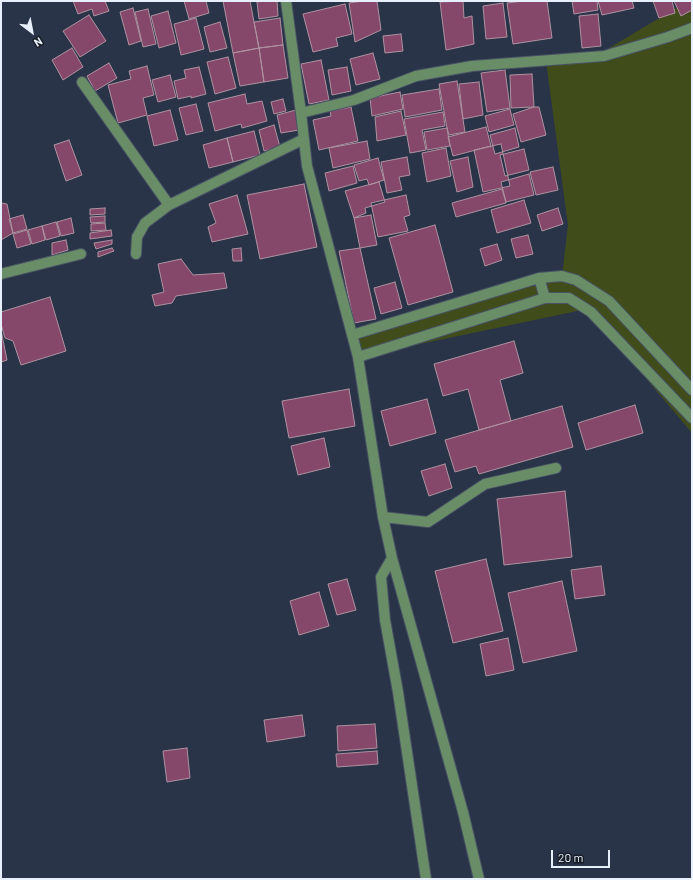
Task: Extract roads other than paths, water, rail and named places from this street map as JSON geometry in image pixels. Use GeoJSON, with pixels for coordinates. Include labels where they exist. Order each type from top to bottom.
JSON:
{"type":"FeatureCollection","features":[{"type":"Feature","properties":{"kind":"street"},"geometry":{"type":"LineString","coordinates":[[286,1],[307,166],[358,357],[383,517],[392,558],[463,812],[479,879]]}},
{"type":"Feature","properties":{"kind":"street"},"geometry":{"type":"LineString","coordinates":[[301,113],[354,100],[416,76],[472,66],[604,56],[668,37],[692,28]]}},
{"type":"Feature","properties":{"kind":"street"},"geometry":{"type":"LineString","coordinates":[[82,82],[169,205]]}},
{"type":"Feature","properties":{"kind":"street"},"geometry":{"type":"LineString","coordinates":[[136,254],[138,238],[145,223],[169,205],[304,139]]}},
{"type":"Feature","properties":{"kind":"street"},"geometry":{"type":"LineString","coordinates":[[1,274],[81,254]]}},
{"type":"Feature","properties":{"kind":"street"},"geometry":{"type":"LineString","coordinates":[[352,335],[539,278],[562,276],[576,280],[609,301],[692,390]]}},
{"type":"Feature","properties":{"kind":"street"},"geometry":{"type":"LineString","coordinates":[[539,278],[545,298]]}},
{"type":"Feature","properties":{"kind":"street"},"geometry":{"type":"LineString","coordinates":[[358,357],[545,298],[569,298],[591,312],[692,418]]}},
{"type":"Feature","properties":{"kind":"street"},"geometry":{"type":"LineString","coordinates":[[383,517],[428,522],[485,484],[556,468]]}},
{"type":"Feature","properties":{"kind":"street"},"geometry":{"type":"LineString","coordinates":[[392,558],[381,577],[385,620],[398,692],[426,879]]}}]}
